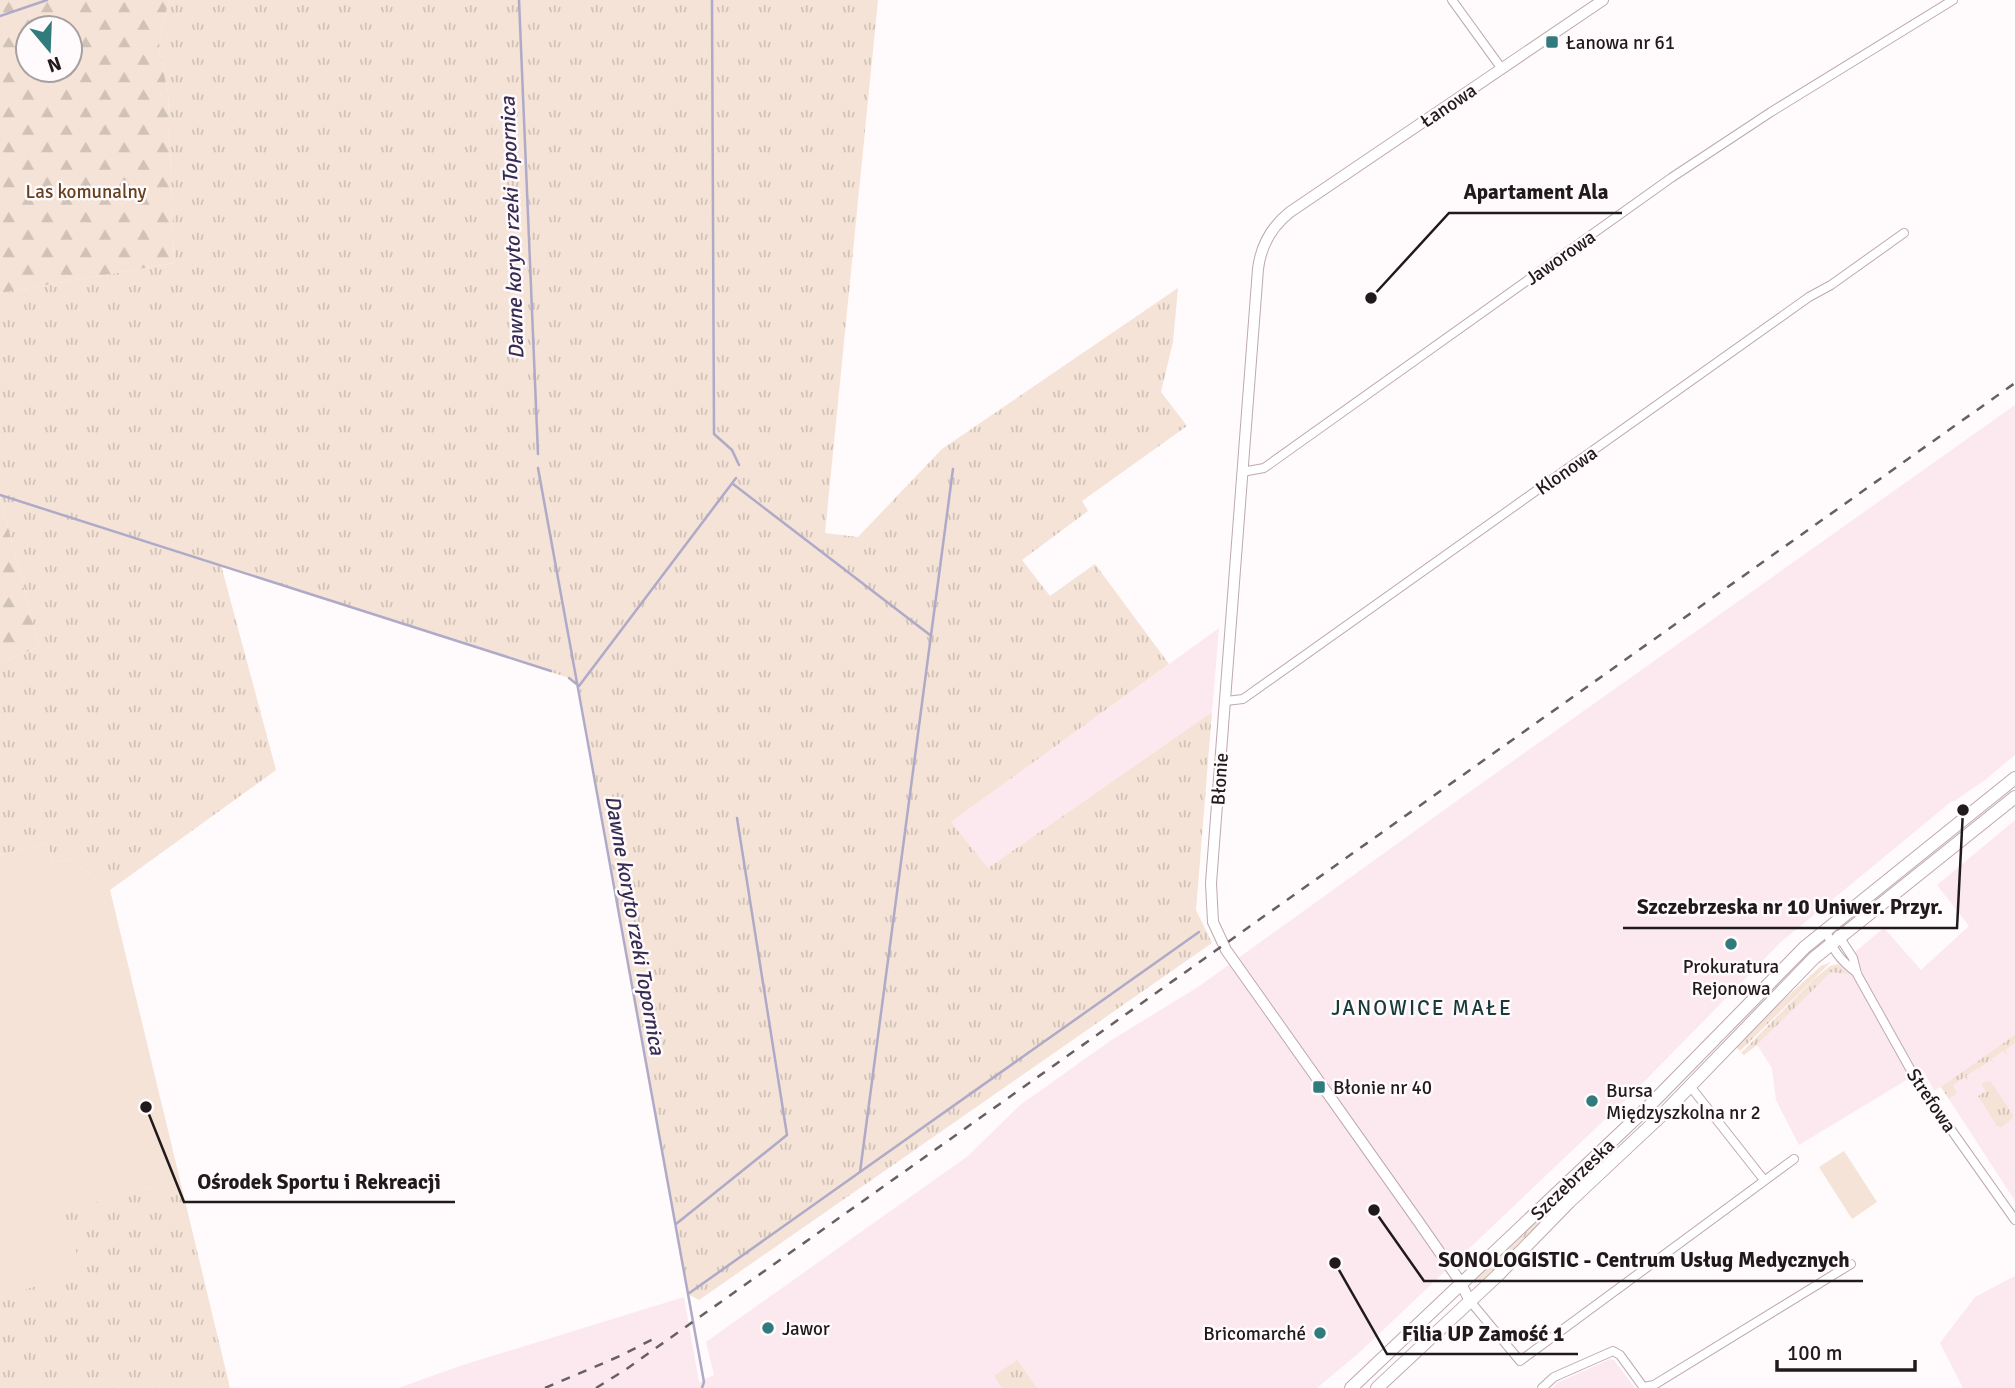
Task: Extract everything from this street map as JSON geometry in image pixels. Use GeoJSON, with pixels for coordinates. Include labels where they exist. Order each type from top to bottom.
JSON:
{"type":"FeatureCollection","features":[{"type":"Feature","properties":{"kind":"main road","name":"Szczebrzeska"},"geometry":{"type":"LineString","coordinates":[[1351,1388],[1650,1105],[1786,964],[1826,928],[2015,778]]}},
{"type":"Feature","properties":{"kind":"main road","name":"Szczebrzeska"},"geometry":{"type":"LineString","coordinates":[[1377,1388],[1690,1086],[1796,975],[1834,941],[2015,797]]}},
{"type":"Feature","properties":{"kind":"street"},"geometry":{"type":"LineString","coordinates":[[1452,0],[1502,69]]}},
{"type":"Feature","properties":{"kind":"street","name":"Łanowa"},"geometry":{"type":"LineString","coordinates":[[1293,209],[1603,0]]}},
{"type":"Feature","properties":{"kind":"street","name":"Jaworowa"},"geometry":{"type":"LineString","coordinates":[[1242,472],[1264,468],[1671,178],[1771,112],[1953,0]]}},
{"type":"Feature","properties":{"kind":"street","name":"Błonie"},"geometry":{"type":"LineString","coordinates":[[1293,209],[1271,231],[1259,260],[1211,893],[1212,916],[1226,950],[1470,1301]]}},
{"type":"Feature","properties":{"kind":"street","name":"Klonowa"},"geometry":{"type":"LineString","coordinates":[[1226,701],[1236,702],[1243,699],[1809,297],[1831,285],[1905,233]]}},
{"type":"Feature","properties":{"kind":"street"},"geometry":{"type":"LineString","coordinates":[[1826,928],[1834,941]]}},
{"type":"Feature","properties":{"kind":"street","name":"Strefowa"},"geometry":{"type":"LineString","coordinates":[[1834,941],[1845,964],[1857,974],[1918,1083],[2015,1220]]}},
{"type":"Feature","properties":{"kind":"street"},"geometry":{"type":"LineString","coordinates":[[1690,1086],[1764,1180]]}},
{"type":"Feature","properties":{"kind":"street"},"geometry":{"type":"LineString","coordinates":[[1470,1301],[1520,1361],[1794,1159]]}},
{"type":"Feature","properties":{"kind":"street"},"geometry":{"type":"LineString","coordinates":[[1542,1388],[1554,1377],[1613,1352],[1620,1355],[1644,1387],[1654,1385],[1851,1264]]}},
{"type":"Feature","properties":{"kind":"shaded area"},"geometry":{"type":"Polygon","coordinates":[[[2015,405],[2015,755],[1985,780],[1952,801],[1781,942],[1636,1090],[1360,1352],[1317,1388],[398,1388],[463,1365],[684,1297],[699,1382],[714,1375],[706,1342],[968,1156],[1019,1106],[1110,1041],[1198,987],[2015,405]]]}},
{"type":"Feature","properties":{"kind":"shaded area"},"geometry":{"type":"Polygon","coordinates":[[[1219,628],[1212,712],[988,868],[951,822],[1219,628]]]}},
{"type":"Feature","properties":{"kind":"shaded area"},"geometry":{"type":"Polygon","coordinates":[[[2015,820],[2015,1201],[1941,1087],[1934,1091],[1923,1070],[1799,1145],[1776,1100],[1772,1068],[1757,1045],[1828,974],[1884,928],[1921,970],[1969,926],[1937,885],[2015,820]]]}},
{"type":"Feature","properties":{"kind":"shaded area"},"geometry":{"type":"Polygon","coordinates":[[[2015,1276],[2015,1388],[1963,1388],[1940,1343],[1975,1297],[2015,1276]]]}},
{"type":"Feature","properties":{"kind":"shaded area"},"geometry":{"type":"Polygon","coordinates":[[[1610,1359],[1614,1360],[1635,1388],[1553,1388],[1557,1383],[1610,1359]]]}},
{"type":"Feature","properties":{"kind":"green space","name":"Las komunalny"},"geometry":{"type":"Polygon","coordinates":[[[0,0],[169,0],[159,41],[168,92],[174,263],[0,293],[0,0]]]}},
{"type":"Feature","properties":{"kind":"green space"},"geometry":{"type":"Polygon","coordinates":[[[169,0],[878,0],[825,533],[858,537],[942,449],[1178,288],[1173,342],[1161,392],[1187,426],[1082,501],[1088,511],[1022,560],[1050,596],[1095,564],[1169,664],[951,822],[988,868],[1212,712],[1196,910],[1212,943],[699,1300],[688,1294],[579,686],[569,678],[221,565],[276,770],[110,890],[71,859],[53,863],[47,843],[0,855],[0,663],[39,647],[0,496],[0,293],[174,263],[168,92],[159,41],[169,0]]]}},
{"type":"Feature","properties":{"kind":"green space"},"geometry":{"type":"Polygon","coordinates":[[[0,496],[39,647],[0,663],[0,496]]]}},
{"type":"Feature","properties":{"kind":"green space"},"geometry":{"type":"Polygon","coordinates":[[[47,843],[53,863],[71,859],[110,890],[180,1180],[64,1210],[82,1272],[0,1297],[0,855],[47,843]]]}},
{"type":"Feature","properties":{"kind":"green space"},"geometry":{"type":"Polygon","coordinates":[[[1831,962],[1740,1051],[1736,1047],[1750,1030],[1821,966],[1831,962]]]}},
{"type":"Feature","properties":{"kind":"green space"},"geometry":{"type":"Polygon","coordinates":[[[1838,964],[1848,974],[1831,972],[1757,1045],[1744,1055],[1741,1053],[1814,979],[1830,966],[1838,964]]]}},
{"type":"Feature","properties":{"kind":"green space"},"geometry":{"type":"Polygon","coordinates":[[[2015,1035],[2015,1043],[2005,1050],[2008,1056],[2003,1051],[1992,1059],[1995,1064],[1991,1060],[1979,1068],[1982,1073],[1978,1068],[1966,1076],[1969,1082],[1965,1077],[1953,1085],[1957,1093],[1949,1099],[1941,1087],[2015,1035]]]}},
{"type":"Feature","properties":{"kind":"green space"},"geometry":{"type":"Polygon","coordinates":[[[1991,1082],[2013,1115],[2012,1119],[2001,1127],[1997,1126],[1978,1096],[1986,1091],[1981,1084],[1991,1082]]]}},
{"type":"Feature","properties":{"kind":"green space"},"geometry":{"type":"Polygon","coordinates":[[[1844,1151],[1877,1202],[1852,1219],[1819,1167],[1844,1151]]]}},
{"type":"Feature","properties":{"kind":"green space"},"geometry":{"type":"Polygon","coordinates":[[[180,1180],[230,1388],[0,1388],[0,1297],[81,1272],[63,1210],[180,1180]]]}},
{"type":"Feature","properties":{"kind":"green space"},"geometry":{"type":"Polygon","coordinates":[[[1563,1195],[1565,1197],[1487,1278],[1474,1283],[1473,1281],[1563,1195]]]}},
{"type":"Feature","properties":{"kind":"green space"},"geometry":{"type":"Polygon","coordinates":[[[1017,1360],[1037,1388],[1002,1388],[994,1376],[1017,1360]]]}},
{"type":"Feature","properties":{"kind":"waterway"},"geometry":{"type":"LineString","coordinates":[[0,16],[47,0]]}},
{"type":"Feature","properties":{"kind":"waterway","name":"Dawne koryto rzeki Topornica"},"geometry":{"type":"LineString","coordinates":[[519,0],[538,454]]}},
{"type":"Feature","properties":{"kind":"waterway"},"geometry":{"type":"LineString","coordinates":[[712,0],[714,434],[732,450],[739,465]]}},
{"type":"Feature","properties":{"kind":"waterway","name":"Dawne koryto rzeki Topornica"},"geometry":{"type":"LineString","coordinates":[[538,468],[704,1382],[702,1388]]}},
{"type":"Feature","properties":{"kind":"waterway"},"geometry":{"type":"LineString","coordinates":[[688,1294],[860,1172],[953,469]]}},
{"type":"Feature","properties":{"kind":"waterway"},"geometry":{"type":"LineString","coordinates":[[569,678],[579,686],[736,478]]}},
{"type":"Feature","properties":{"kind":"waterway"},"geometry":{"type":"LineString","coordinates":[[733,484],[930,635]]}},
{"type":"Feature","properties":{"kind":"waterway"},"geometry":{"type":"LineString","coordinates":[[0,495],[551,671]]}},
{"type":"Feature","properties":{"kind":"waterway"},"geometry":{"type":"LineString","coordinates":[[676,1224],[787,1135],[737,818]]}},
{"type":"Feature","properties":{"kind":"waterway"},"geometry":{"type":"LineString","coordinates":[[860,1172],[1199,932]]}},
{"type":"Feature","properties":{"kind":"railway"},"geometry":{"type":"LineString","coordinates":[[596,1388],[2015,383]]}},
{"type":"Feature","properties":{"kind":"railway"},"geometry":{"type":"LineString","coordinates":[[545,1388],[659,1336]]}},
{"type":"Feature","properties":{"kind":"place","name":"Łanowa nr 61"},"geometry":{"type":"Point","coordinates":[1552,42]}},
{"type":"Feature","properties":{"kind":"place","name":"Apartament Ala"},"geometry":{"type":"Point","coordinates":[1371,298]}},
{"type":"Feature","properties":{"kind":"place","name":"Szczebrzeska nr 10 Uniwer. Przyr."},"geometry":{"type":"Point","coordinates":[1963,810]}},
{"type":"Feature","properties":{"kind":"place","name":"Prokuratura Rejonowa"},"geometry":{"type":"Point","coordinates":[1731,944]}},
{"type":"Feature","properties":{"kind":"place","name":"Błonie nr 40"},"geometry":{"type":"Point","coordinates":[1319,1087]}},
{"type":"Feature","properties":{"kind":"place","name":"Bursa Międzyszkolna nr 2"},"geometry":{"type":"Point","coordinates":[1592,1101]}},
{"type":"Feature","properties":{"kind":"place","name":"Ośrodek Sportu i Rekreacji"},"geometry":{"type":"Point","coordinates":[146,1107]}},
{"type":"Feature","properties":{"kind":"place","name":"SONOLOGISTIC - Centrum Usług Medycznych"},"geometry":{"type":"Point","coordinates":[1374,1210]}},
{"type":"Feature","properties":{"kind":"place","name":"Filia UP Zamość 1"},"geometry":{"type":"Point","coordinates":[1335,1263]}},
{"type":"Feature","properties":{"kind":"place","name":"Jawor"},"geometry":{"type":"Point","coordinates":[768,1328]}},
{"type":"Feature","properties":{"kind":"place","name":"Bricomarché"},"geometry":{"type":"Point","coordinates":[1320,1333]}},
{"type":"Feature","properties":{"kind":"district","name":"JANOWICE MAŁE"},"geometry":{"type":"Point","coordinates":[1422,1008]}}]}
